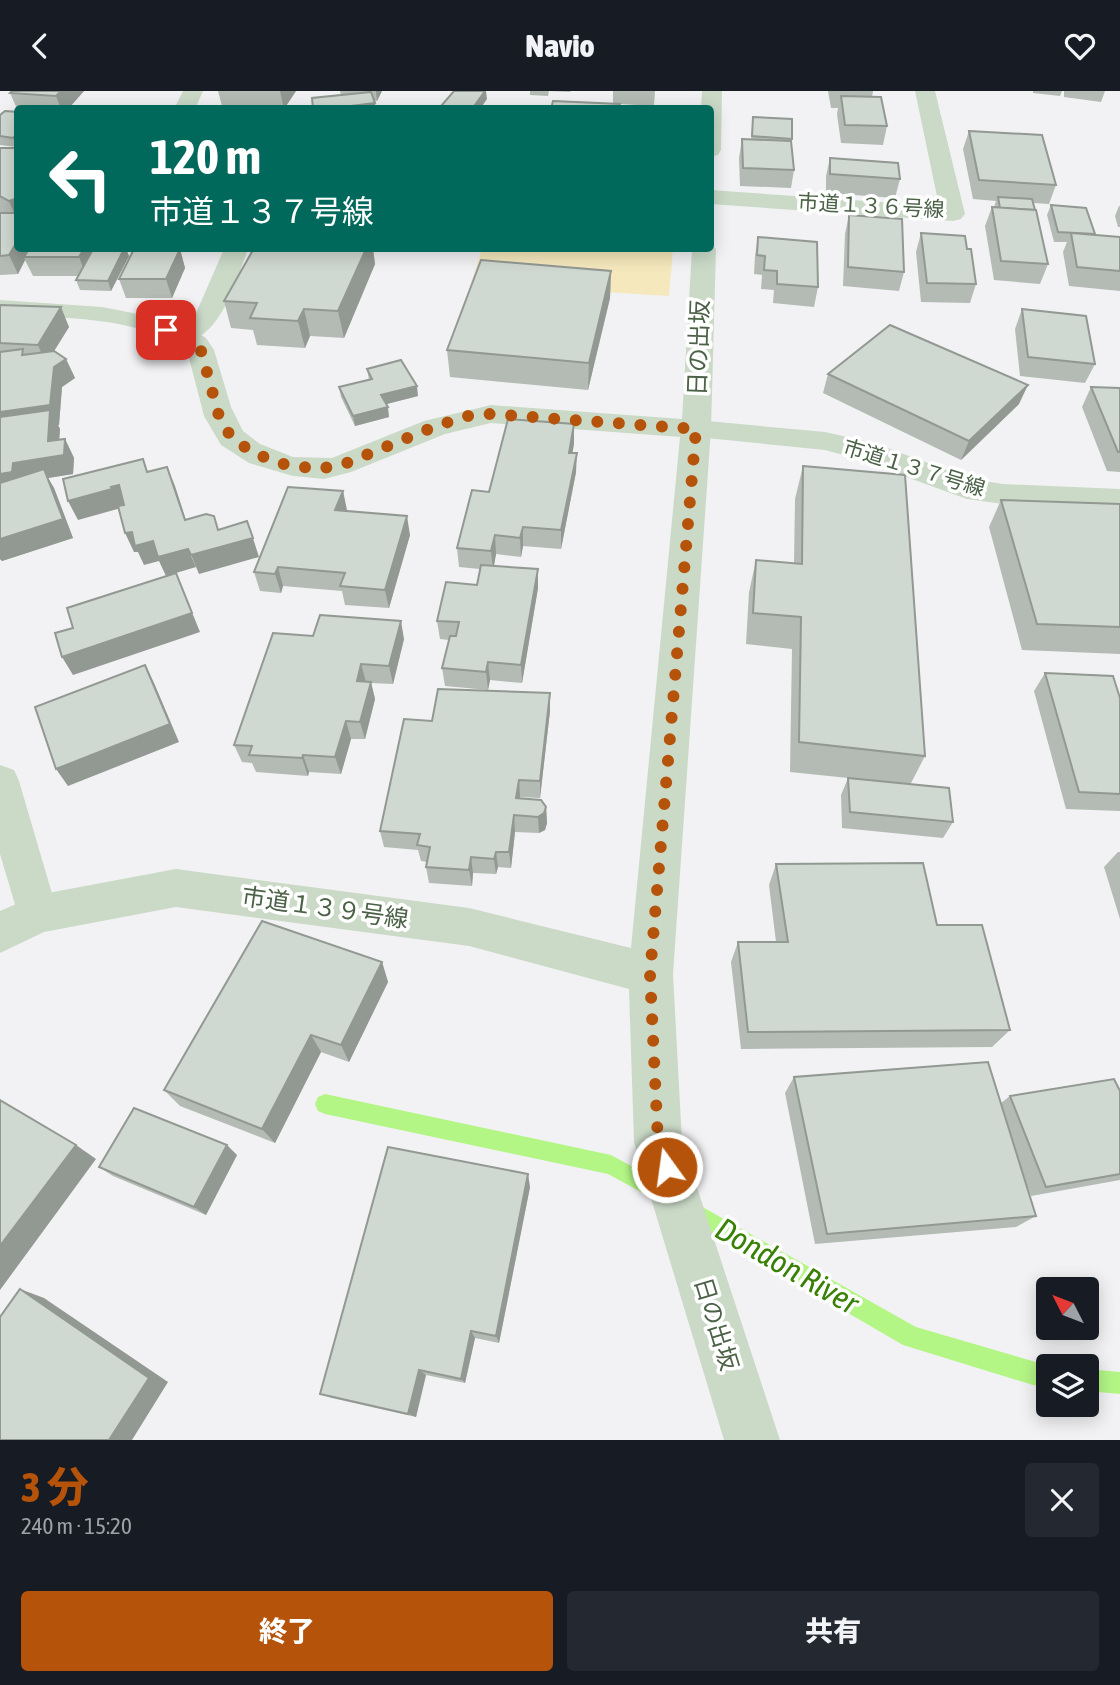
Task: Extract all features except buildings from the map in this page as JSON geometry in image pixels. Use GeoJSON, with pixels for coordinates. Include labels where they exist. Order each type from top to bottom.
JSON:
{"type":"FeatureCollection","features":[{"type":"Feature","properties":{"kind":"street","name":"市道１３６号線"},"geometry":{"type":"LineString","coordinates":[[714,197],[953,214],[925,91]]}},
{"type":"Feature","properties":{"kind":"street"},"geometry":{"type":"LineString","coordinates":[[0,307],[81,311],[183,334],[209,315],[235,252]]}},
{"type":"Feature","properties":{"kind":"street","name":"日の出坂"},"geometry":{"type":"LineString","coordinates":[[704,252],[696,429],[650,974],[658,1142],[692,1242],[752,1440]]}},
{"type":"Feature","properties":{"kind":"street","name":"市道１３７号線"},"geometry":{"type":"LineString","coordinates":[[183,334],[200,347],[219,416],[231,437],[252,452],[278,463],[316,469],[342,465],[439,425],[468,416],[491,414],[825,441],[863,450],[967,489],[1003,494],[1120,500]]}},
{"type":"Feature","properties":{"kind":"street"},"geometry":{"type":"LineString","coordinates":[[0,781],[37,914]]}},
{"type":"Feature","properties":{"kind":"street","name":"市道１３９号線"},"geometry":{"type":"LineString","coordinates":[[0,933],[37,914],[176,888],[469,927],[650,974]]}},
{"type":"Feature","properties":{"kind":"shaded area"},"geometry":{"type":"Polygon","coordinates":[[[481,252],[673,252],[669,296],[471,284],[481,252]]]}},
{"type":"Feature","properties":{"kind":"waterway","name":"Dondon River"},"geometry":{"type":"LineString","coordinates":[[325,1104],[611,1165],[665,1195]]}},
{"type":"Feature","properties":{"kind":"waterway","name":"Dondon River"},"geometry":{"type":"LineString","coordinates":[[690,1210],[911,1337],[1036,1374]]}},
{"type":"Feature","properties":{"kind":"waterway","name":"Dondon River"},"geometry":{"type":"LineString","coordinates":[[1099,1381],[1120,1383]]}},
{"type":"Feature","properties":{"kind":"route"},"geometry":{"type":"LineString","coordinates":[[166,330],[183,334],[200,347],[219,416],[231,437],[252,452],[278,463],[316,469],[342,465],[439,425],[468,416],[491,414],[696,429],[650,974],[658,1142],[667,1167]]}}]}
